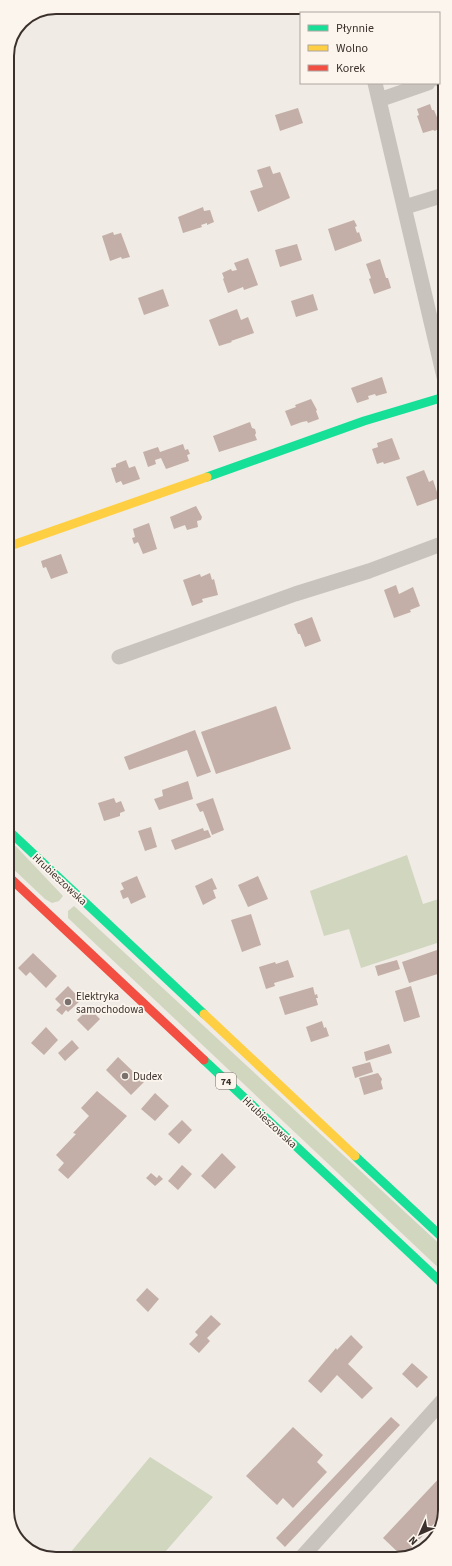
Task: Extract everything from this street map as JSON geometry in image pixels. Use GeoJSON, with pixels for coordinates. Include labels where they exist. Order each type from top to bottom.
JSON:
{"type":"FeatureCollection","features":[{"type":"Feature","properties":{"kind":"main road"},"geometry":{"type":"LineString","coordinates":[[14,545],[364,421],[438,399]]}},
{"type":"Feature","properties":{"kind":"main road","name":"Hrubieszowska"},"geometry":{"type":"LineString","coordinates":[[14,836],[73,896],[438,1234]]}},
{"type":"Feature","properties":{"kind":"main road","name":"Hrubieszowska"},"geometry":{"type":"LineString","coordinates":[[14,881],[54,915],[438,1279]]}},
{"type":"Feature","properties":{"kind":"street"},"geometry":{"type":"LineString","coordinates":[[375,84],[438,351]]}},
{"type":"Feature","properties":{"kind":"street"},"geometry":{"type":"LineString","coordinates":[[379,100],[425,84]]}},
{"type":"Feature","properties":{"kind":"street"},"geometry":{"type":"LineString","coordinates":[[405,207],[438,197]]}},
{"type":"Feature","properties":{"kind":"street"},"geometry":{"type":"LineString","coordinates":[[119,657],[296,594],[369,571],[438,545]]}},
{"type":"Feature","properties":{"kind":"street"},"geometry":{"type":"LineString","coordinates":[[306,1552],[438,1406]]}},
{"type":"Feature","properties":{"kind":"green space"},"geometry":{"type":"Polygon","coordinates":[[[14,844],[63,896],[59,901],[52,903],[45,899],[14,870],[14,844]]]}},
{"type":"Feature","properties":{"kind":"green space"},"geometry":{"type":"Polygon","coordinates":[[[407,855],[423,904],[438,899],[438,943],[361,968],[349,929],[324,936],[310,891],[407,855]]]}},
{"type":"Feature","properties":{"kind":"green space"},"geometry":{"type":"Polygon","coordinates":[[[74,906],[438,1243],[438,1267],[68,918],[68,911],[74,906]]]}},
{"type":"Feature","properties":{"kind":"green space"},"geometry":{"type":"Polygon","coordinates":[[[150,1457],[213,1497],[165,1552],[71,1552],[150,1457]]]}},
{"type":"Feature","properties":{"kind":"building"},"geometry":{"type":"Polygon","coordinates":[[[430,104],[438,120],[438,129],[423,133],[417,116],[419,115],[417,109],[430,104]]]}},
{"type":"Feature","properties":{"kind":"building"},"geometry":{"type":"Polygon","coordinates":[[[298,108],[303,123],[280,131],[275,115],[298,108]]]}},
{"type":"Feature","properties":{"kind":"building"},"geometry":{"type":"Polygon","coordinates":[[[270,166],[273,174],[280,172],[290,198],[258,212],[250,191],[263,187],[257,170],[270,166]]]}},
{"type":"Feature","properties":{"kind":"building"},"geometry":{"type":"Polygon","coordinates":[[[203,207],[204,211],[210,210],[214,222],[207,225],[207,223],[201,225],[202,227],[183,233],[178,217],[203,207]]]}},
{"type":"Feature","properties":{"kind":"building"},"geometry":{"type":"Polygon","coordinates":[[[354,220],[357,226],[355,227],[357,233],[359,232],[362,241],[335,251],[328,229],[354,220]]]}},
{"type":"Feature","properties":{"kind":"building"},"geometry":{"type":"Polygon","coordinates":[[[113,232],[114,235],[121,233],[130,257],[122,259],[121,257],[110,261],[102,236],[113,232]]]}},
{"type":"Feature","properties":{"kind":"building"},"geometry":{"type":"Polygon","coordinates":[[[297,244],[302,260],[280,267],[275,250],[297,244]]]}},
{"type":"Feature","properties":{"kind":"building"},"geometry":{"type":"Polygon","coordinates":[[[248,258],[258,285],[244,290],[243,287],[228,293],[222,273],[231,269],[232,271],[237,270],[234,263],[248,258]]]}},
{"type":"Feature","properties":{"kind":"building"},"geometry":{"type":"Polygon","coordinates":[[[380,259],[391,288],[374,294],[369,279],[371,278],[366,264],[380,259]]]}},
{"type":"Feature","properties":{"kind":"building"},"geometry":{"type":"Polygon","coordinates":[[[163,289],[169,306],[144,315],[138,298],[163,289]]]}},
{"type":"Feature","properties":{"kind":"building"},"geometry":{"type":"Polygon","coordinates":[[[313,294],[318,310],[296,317],[291,301],[313,294]]]}},
{"type":"Feature","properties":{"kind":"building"},"geometry":{"type":"Polygon","coordinates":[[[237,309],[241,320],[248,317],[254,333],[219,346],[209,320],[237,309]]]}},
{"type":"Feature","properties":{"kind":"building"},"geometry":{"type":"Polygon","coordinates":[[[382,377],[387,393],[376,396],[375,394],[368,396],[369,399],[357,403],[351,388],[382,377]]]}},
{"type":"Feature","properties":{"kind":"building"},"geometry":{"type":"Polygon","coordinates":[[[311,399],[317,410],[319,419],[308,423],[307,421],[302,422],[291,426],[285,411],[296,407],[295,405],[311,399]]]}},
{"type":"Feature","properties":{"kind":"building"},"geometry":{"type":"Polygon","coordinates":[[[250,422],[252,428],[255,429],[257,440],[219,452],[213,436],[250,422]]]}},
{"type":"Feature","properties":{"kind":"building"},"geometry":{"type":"Polygon","coordinates":[[[392,438],[400,459],[384,464],[383,462],[377,464],[372,449],[378,447],[377,443],[392,438]]]}},
{"type":"Feature","properties":{"kind":"building"},"geometry":{"type":"Polygon","coordinates":[[[183,444],[185,450],[188,449],[190,454],[187,455],[189,461],[166,469],[161,458],[155,460],[156,464],[148,467],[143,452],[158,447],[160,452],[183,444]]]}},
{"type":"Feature","properties":{"kind":"building"},"geometry":{"type":"Polygon","coordinates":[[[126,460],[129,468],[135,466],[140,479],[123,485],[121,481],[116,483],[111,468],[116,467],[116,464],[126,460]]]}},
{"type":"Feature","properties":{"kind":"building"},"geometry":{"type":"Polygon","coordinates":[[[424,470],[429,482],[433,480],[438,498],[417,506],[406,477],[424,470]]]}},
{"type":"Feature","properties":{"kind":"building"},"geometry":{"type":"Polygon","coordinates":[[[196,506],[202,517],[201,520],[197,521],[198,527],[187,530],[185,525],[174,529],[170,517],[196,506]]]}},
{"type":"Feature","properties":{"kind":"building"},"geometry":{"type":"Polygon","coordinates":[[[149,523],[157,549],[143,554],[138,542],[134,544],[132,538],[135,537],[133,529],[149,523]]]}},
{"type":"Feature","properties":{"kind":"building"},"geometry":{"type":"Polygon","coordinates":[[[61,554],[68,573],[51,579],[46,567],[43,568],[41,561],[61,554]]]}},
{"type":"Feature","properties":{"kind":"building"},"geometry":{"type":"Polygon","coordinates":[[[210,573],[212,580],[214,579],[218,595],[202,599],[203,602],[192,606],[183,580],[200,574],[201,577],[210,573]]]}},
{"type":"Feature","properties":{"kind":"building"},"geometry":{"type":"Polygon","coordinates":[[[396,585],[399,594],[413,587],[420,606],[410,610],[411,612],[394,618],[384,590],[396,585]]]}},
{"type":"Feature","properties":{"kind":"building"},"geometry":{"type":"Polygon","coordinates":[[[312,617],[321,641],[305,647],[294,624],[312,617]]]}},
{"type":"Feature","properties":{"kind":"building"},"geometry":{"type":"Polygon","coordinates":[[[276,706],[291,749],[216,774],[201,732],[276,706]]]}},
{"type":"Feature","properties":{"kind":"building"},"geometry":{"type":"Polygon","coordinates":[[[195,730],[211,772],[197,777],[187,750],[129,770],[124,757],[195,730]]]}},
{"type":"Feature","properties":{"kind":"building"},"geometry":{"type":"Polygon","coordinates":[[[188,781],[193,799],[159,810],[154,799],[163,796],[162,790],[188,781]]]}},
{"type":"Feature","properties":{"kind":"building"},"geometry":{"type":"Polygon","coordinates":[[[114,798],[116,803],[121,801],[125,811],[120,813],[120,816],[104,821],[98,803],[114,798]]]}},
{"type":"Feature","properties":{"kind":"building"},"geometry":{"type":"Polygon","coordinates":[[[213,798],[224,830],[212,835],[203,811],[200,812],[196,804],[213,798]]]}},
{"type":"Feature","properties":{"kind":"building"},"geometry":{"type":"Polygon","coordinates":[[[151,827],[157,847],[145,851],[138,831],[151,827]]]}},
{"type":"Feature","properties":{"kind":"building"},"geometry":{"type":"Polygon","coordinates":[[[203,828],[204,831],[208,830],[211,837],[175,850],[171,840],[203,828]]]}},
{"type":"Feature","properties":{"kind":"building"},"geometry":{"type":"Polygon","coordinates":[[[137,876],[146,897],[131,904],[128,897],[123,899],[120,891],[124,889],[121,883],[137,876]]]}},
{"type":"Feature","properties":{"kind":"building"},"geometry":{"type":"Polygon","coordinates":[[[258,876],[268,899],[248,907],[238,885],[258,876]]]}},
{"type":"Feature","properties":{"kind":"building"},"geometry":{"type":"Polygon","coordinates":[[[212,878],[217,889],[213,890],[216,898],[203,905],[195,886],[212,878]]]}},
{"type":"Feature","properties":{"kind":"building"},"geometry":{"type":"Polygon","coordinates":[[[251,914],[261,945],[242,952],[231,920],[251,914]]]}},
{"type":"Feature","properties":{"kind":"building"},"geometry":{"type":"Polygon","coordinates":[[[437,950],[438,974],[409,983],[402,962],[437,950]]]}},
{"type":"Feature","properties":{"kind":"building"},"geometry":{"type":"Polygon","coordinates":[[[33,953],[57,976],[46,988],[30,972],[26,976],[18,968],[33,953]]]}},
{"type":"Feature","properties":{"kind":"building"},"geometry":{"type":"Polygon","coordinates":[[[288,960],[294,977],[274,983],[275,986],[266,989],[259,967],[288,960]]]}},
{"type":"Feature","properties":{"kind":"building"},"geometry":{"type":"Polygon","coordinates":[[[397,960],[400,969],[378,976],[375,966],[397,960]]]}},
{"type":"Feature","properties":{"kind":"building","name":"Elektryka samochodowa"},"geometry":{"type":"Polygon","coordinates":[[[68,986],[81,1000],[68,1012],[66,1010],[62,1015],[56,1010],[61,1005],[55,999],[68,986]]]}},
{"type":"Feature","properties":{"kind":"building"},"geometry":{"type":"Polygon","coordinates":[[[411,986],[420,1017],[404,1022],[395,991],[411,986]]]}},
{"type":"Feature","properties":{"kind":"building"},"geometry":{"type":"Polygon","coordinates":[[[313,987],[315,995],[317,994],[318,998],[316,998],[318,1005],[285,1015],[279,997],[313,987]]]}},
{"type":"Feature","properties":{"kind":"building"},"geometry":{"type":"Polygon","coordinates":[[[89,1008],[100,1019],[88,1031],[77,1020],[89,1008]]]}},
{"type":"Feature","properties":{"kind":"building"},"geometry":{"type":"Polygon","coordinates":[[[322,1021],[329,1036],[311,1042],[306,1027],[322,1021]]]}},
{"type":"Feature","properties":{"kind":"building"},"geometry":{"type":"Polygon","coordinates":[[[46,1027],[58,1040],[44,1055],[31,1043],[46,1027]]]}},
{"type":"Feature","properties":{"kind":"building"},"geometry":{"type":"Polygon","coordinates":[[[72,1040],[79,1048],[65,1061],[58,1053],[72,1040]]]}},
{"type":"Feature","properties":{"kind":"building"},"geometry":{"type":"Polygon","coordinates":[[[389,1044],[392,1053],[366,1061],[364,1052],[389,1044]]]}},
{"type":"Feature","properties":{"kind":"building","name":"Dudex"},"geometry":{"type":"Polygon","coordinates":[[[118,1057],[144,1082],[131,1095],[106,1070],[118,1057]]]}},
{"type":"Feature","properties":{"kind":"building"},"geometry":{"type":"Polygon","coordinates":[[[370,1062],[373,1072],[355,1078],[352,1067],[370,1062]]]}},
{"type":"Feature","properties":{"kind":"building"},"geometry":{"type":"Polygon","coordinates":[[[378,1073],[382,1079],[381,1082],[383,1089],[364,1095],[359,1078],[378,1073]]]}},
{"type":"Feature","properties":{"kind":"building"},"geometry":{"type":"Polygon","coordinates":[[[97,1091],[127,1116],[68,1179],[58,1170],[64,1163],[56,1155],[76,1134],[73,1133],[89,1116],[81,1108],[97,1091]]]}},
{"type":"Feature","properties":{"kind":"building"},"geometry":{"type":"Polygon","coordinates":[[[155,1093],[169,1106],[155,1121],[141,1109],[155,1093]]]}},
{"type":"Feature","properties":{"kind":"building"},"geometry":{"type":"Polygon","coordinates":[[[182,1120],[192,1130],[179,1144],[168,1134],[182,1120]]]}},
{"type":"Feature","properties":{"kind":"building"},"geometry":{"type":"Polygon","coordinates":[[[222,1153],[236,1167],[215,1189],[201,1176],[222,1153]]]}},
{"type":"Feature","properties":{"kind":"building"},"geometry":{"type":"Polygon","coordinates":[[[182,1165],[192,1174],[178,1190],[168,1181],[182,1165]]]}},
{"type":"Feature","properties":{"kind":"building"},"geometry":{"type":"Polygon","coordinates":[[[151,1173],[157,1178],[159,1175],[163,1179],[155,1186],[146,1178],[151,1173]]]}},
{"type":"Feature","properties":{"kind":"building"},"geometry":{"type":"Polygon","coordinates":[[[147,1288],[159,1299],[148,1312],[136,1300],[147,1288]]]}},
{"type":"Feature","properties":{"kind":"building"},"geometry":{"type":"Polygon","coordinates":[[[211,1315],[221,1324],[207,1338],[210,1341],[199,1353],[189,1344],[198,1335],[195,1332],[211,1315]]]}},
{"type":"Feature","properties":{"kind":"building"},"geometry":{"type":"Polygon","coordinates":[[[351,1335],[363,1347],[348,1364],[373,1388],[362,1399],[337,1375],[321,1393],[308,1381],[336,1348],[337,1350],[351,1335]]]}},
{"type":"Feature","properties":{"kind":"building"},"geometry":{"type":"Polygon","coordinates":[[[412,1363],[428,1377],[417,1388],[402,1374],[412,1363]]]}},
{"type":"Feature","properties":{"kind":"building"},"geometry":{"type":"Polygon","coordinates":[[[391,1417],[400,1425],[285,1547],[276,1538],[391,1417]]]}},
{"type":"Feature","properties":{"kind":"building"},"geometry":{"type":"Polygon","coordinates":[[[293,1427],[323,1455],[317,1462],[327,1472],[293,1508],[283,1498],[277,1505],[246,1476],[293,1427]]]}},
{"type":"Feature","properties":{"kind":"building"},"geometry":{"type":"Polygon","coordinates":[[[438,1479],[438,1515],[436,1521],[410,1550],[398,1552],[383,1538],[438,1479]]]}},
{"type":"Feature","properties":{"kind":"traffic: fast"},"geometry":{"type":"LineString","coordinates":[[207,477],[364,421],[438,399]]}},
{"type":"Feature","properties":{"kind":"traffic: fast"},"geometry":{"type":"LineString","coordinates":[[14,836],[204,1014]]}},
{"type":"Feature","properties":{"kind":"traffic: fast"},"geometry":{"type":"LineString","coordinates":[[204,1060],[438,1279]]}},
{"type":"Feature","properties":{"kind":"traffic: fast"},"geometry":{"type":"LineString","coordinates":[[355,1156],[438,1233]]}},
{"type":"Feature","properties":{"kind":"traffic: slow"},"geometry":{"type":"LineString","coordinates":[[14,545],[207,477]]}},
{"type":"Feature","properties":{"kind":"traffic: slow"},"geometry":{"type":"LineString","coordinates":[[204,1014],[355,1156]]}},
{"type":"Feature","properties":{"kind":"traffic: jam"},"geometry":{"type":"LineString","coordinates":[[14,882],[204,1060]]}},
{"type":"Feature","properties":{"kind":"place","name":"Elektryka samochodowa"},"geometry":{"type":"Point","coordinates":[68,1002]}},
{"type":"Feature","properties":{"kind":"place","name":"Dudex"},"geometry":{"type":"Point","coordinates":[125,1076]}}]}
